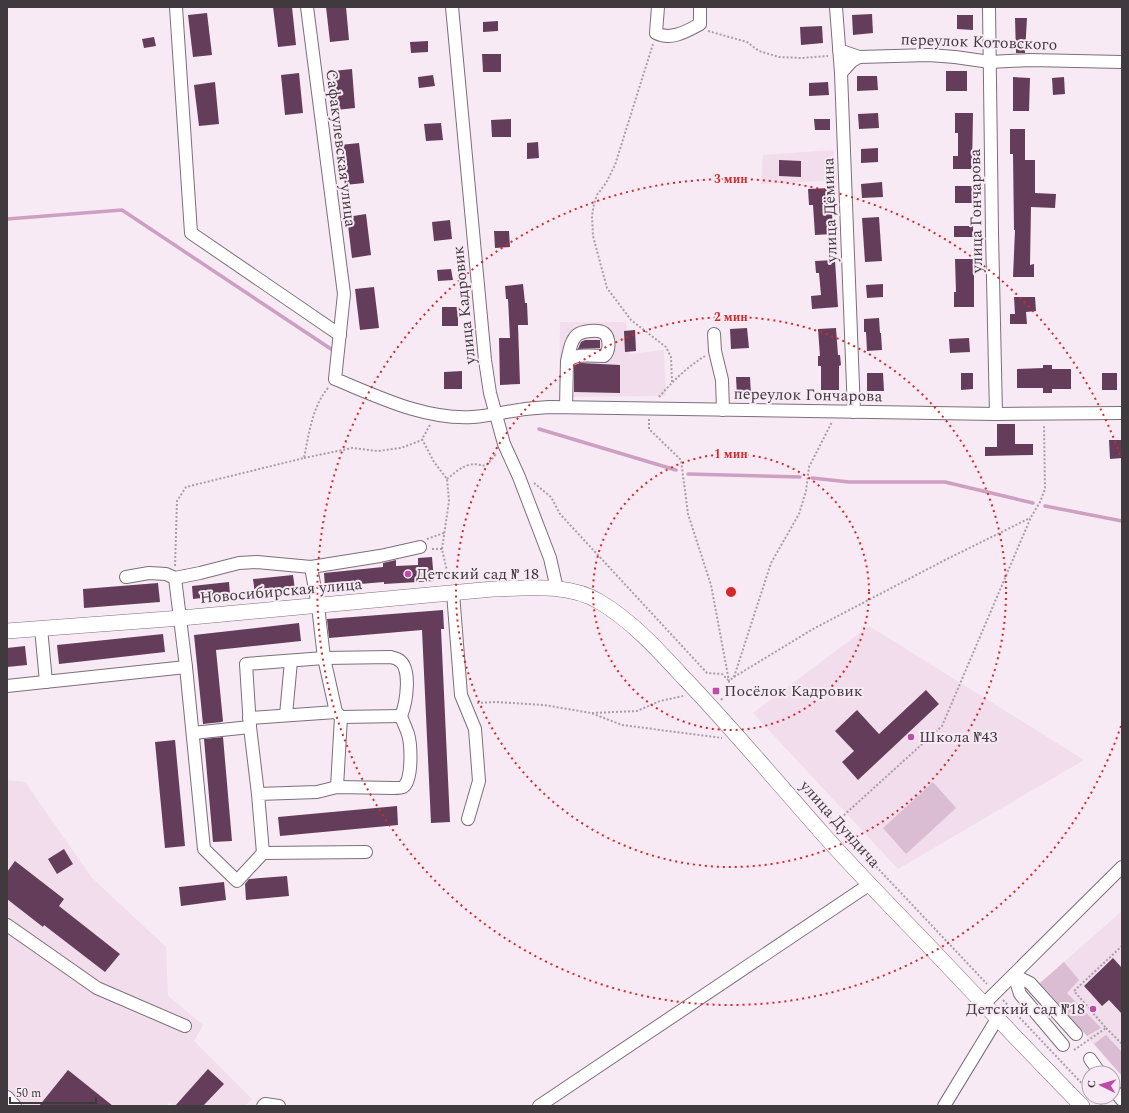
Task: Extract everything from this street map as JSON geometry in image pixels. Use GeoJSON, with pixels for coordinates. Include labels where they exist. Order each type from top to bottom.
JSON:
{"type":"FeatureCollection","features":[{"type":"Feature","properties":{"kind":"main road","name":"Новосибирская улица"},"geometry":{"type":"LineString","coordinates":[[7,631],[181,618],[493,589],[557,589]]}},
{"type":"Feature","properties":{"kind":"main road","name":"улица Дундича"},"geometry":{"type":"LineString","coordinates":[[557,589],[590,596],[614,611],[649,642],[712,708],[823,834],[997,1019],[1082,1106]]}},
{"type":"Feature","properties":{"kind":"street"},"geometry":{"type":"LineString","coordinates":[[176,7],[191,233],[340,335]]}},
{"type":"Feature","properties":{"kind":"street","name":"Сафакулевская улица"},"geometry":{"type":"LineString","coordinates":[[307,7],[344,294],[335,379]]}},
{"type":"Feature","properties":{"kind":"street","name":"улица Кадровик"},"geometry":{"type":"LineString","coordinates":[[452,7],[485,360],[490,393],[504,444],[519,477],[550,558],[557,589]]}},
{"type":"Feature","properties":{"kind":"street"},"geometry":{"type":"LineString","coordinates":[[658,7],[656,33],[665,36],[674,36],[700,24],[700,7]]}},
{"type":"Feature","properties":{"kind":"street","name":"улица Дёмина"},"geometry":{"type":"LineString","coordinates":[[836,7],[841,73],[854,412]]}},
{"type":"Feature","properties":{"kind":"street","name":"улица Гончарова"},"geometry":{"type":"LineString","coordinates":[[989,7],[996,414]]}},
{"type":"Feature","properties":{"kind":"street"},"geometry":{"type":"LineString","coordinates":[[839,53],[859,57]]}},
{"type":"Feature","properties":{"kind":"street","name":"переулок Котовского"},"geometry":{"type":"LineString","coordinates":[[859,57],[929,55],[990,62],[1030,60],[1122,62]]}},
{"type":"Feature","properties":{"kind":"street"},"geometry":{"type":"LineString","coordinates":[[841,73],[852,61],[859,57]]}},
{"type":"Feature","properties":{"kind":"street"},"geometry":{"type":"LineString","coordinates":[[714,334],[715,351],[722,380],[724,410]]}},
{"type":"Feature","properties":{"kind":"street"},"geometry":{"type":"LineString","coordinates":[[566,407],[567,361]]}},
{"type":"Feature","properties":{"kind":"street","name":"переулок Гончарова"},"geometry":{"type":"LineString","coordinates":[[335,379],[395,404],[436,415],[472,417],[521,409],[550,407],[996,414],[1122,413]]}},
{"type":"Feature","properties":{"kind":"street"},"geometry":{"type":"LineString","coordinates":[[126,577],[149,573],[166,574],[175,578],[200,574],[239,563],[258,562],[311,567],[380,556],[420,547]]}},
{"type":"Feature","properties":{"kind":"street"},"geometry":{"type":"LineString","coordinates":[[311,567],[318,606],[324,658],[338,714],[337,787]]}},
{"type":"Feature","properties":{"kind":"street"},"geometry":{"type":"LineString","coordinates":[[175,578],[181,618],[204,849],[237,881],[263,853],[366,852]]}},
{"type":"Feature","properties":{"kind":"street"},"geometry":{"type":"LineString","coordinates":[[452,593],[461,695],[476,729],[479,781],[468,819]]}},
{"type":"Feature","properties":{"kind":"street"},"geometry":{"type":"LineString","coordinates":[[41,628],[46,682]]}},
{"type":"Feature","properties":{"kind":"street"},"geometry":{"type":"LineString","coordinates":[[258,794],[317,792],[337,787],[403,787],[407,783],[410,774],[410,751],[408,734],[401,716],[405,706],[407,692],[406,674],[402,663],[398,659],[391,657],[324,658],[246,664],[250,723],[263,853]]}},
{"type":"Feature","properties":{"kind":"street"},"geometry":{"type":"LineString","coordinates":[[286,715],[291,661]]}},
{"type":"Feature","properties":{"kind":"street"},"geometry":{"type":"LineString","coordinates":[[7,686],[186,667]]}},
{"type":"Feature","properties":{"kind":"street"},"geometry":{"type":"LineString","coordinates":[[193,733],[286,715],[338,714],[401,716]]}},
{"type":"Feature","properties":{"kind":"street"},"geometry":{"type":"LineString","coordinates":[[984,1004],[1122,867]]}},
{"type":"Feature","properties":{"kind":"street"},"geometry":{"type":"LineString","coordinates":[[539,1106],[870,884]]}},
{"type":"Feature","properties":{"kind":"street"},"geometry":{"type":"LineString","coordinates":[[7,925],[97,988],[185,1026]]}},
{"type":"Feature","properties":{"kind":"street"},"geometry":{"type":"LineString","coordinates":[[1014,975],[1030,983],[1076,1034]]}},
{"type":"Feature","properties":{"kind":"street"},"geometry":{"type":"LineString","coordinates":[[1014,975],[1020,994],[1067,1048]]}},
{"type":"Feature","properties":{"kind":"street"},"geometry":{"type":"LineString","coordinates":[[944,1106],[997,1019]]}},
{"type":"Feature","properties":{"kind":"street"},"geometry":{"type":"LineString","coordinates":[[1090,1060],[1094,1065]]}},
{"type":"Feature","properties":{"kind":"street"},"geometry":{"type":"LineString","coordinates":[[7,1097],[15,1106]]}},
{"type":"Feature","properties":{"kind":"street"},"geometry":{"type":"LineString","coordinates":[[263,1106],[265,1104],[279,1106]]}},
{"type":"Feature","properties":{"kind":"path"},"geometry":{"type":"LineString","coordinates":[[700,24],[708,31],[747,42],[759,51],[779,57],[801,58],[839,53]]}},
{"type":"Feature","properties":{"kind":"path"},"geometry":{"type":"LineString","coordinates":[[656,33],[615,165],[606,183],[597,195],[592,216],[593,236],[607,288],[631,320],[666,346],[671,357],[672,382]]}},
{"type":"Feature","properties":{"kind":"path"},"geometry":{"type":"LineString","coordinates":[[712,708],[728,692],[729,681],[711,585],[688,514],[681,460],[649,429],[649,408],[672,382],[692,364],[715,351]]}},
{"type":"Feature","properties":{"kind":"path"},"geometry":{"type":"LineString","coordinates":[[304,458],[312,418],[322,395],[335,379]]}},
{"type":"Feature","properties":{"kind":"path"},"geometry":{"type":"LineString","coordinates":[[734,677],[771,563],[799,514],[806,492],[809,467],[837,412]]}},
{"type":"Feature","properties":{"kind":"path"},"geometry":{"type":"LineString","coordinates":[[823,834],[942,726],[1031,517],[1040,502],[1045,489],[1044,414]]}},
{"type":"Feature","properties":{"kind":"path"},"geometry":{"type":"LineString","coordinates":[[175,578],[177,501],[186,486],[352,448],[378,451],[401,448],[422,439],[436,415]]}},
{"type":"Feature","properties":{"kind":"path"},"geometry":{"type":"LineString","coordinates":[[422,439],[434,462],[447,480],[449,501],[442,549],[452,593]]}},
{"type":"Feature","properties":{"kind":"path"},"geometry":{"type":"LineString","coordinates":[[447,480],[460,468],[470,464],[484,466],[489,464],[504,444]]}},
{"type":"Feature","properties":{"kind":"path"},"geometry":{"type":"LineString","coordinates":[[519,477],[536,484],[551,497],[560,514],[707,673],[722,674],[729,681]]}},
{"type":"Feature","properties":{"kind":"path"},"geometry":{"type":"LineString","coordinates":[[729,681],[813,629],[1031,517]]}},
{"type":"Feature","properties":{"kind":"path"},"geometry":{"type":"LineString","coordinates":[[591,713],[637,711],[660,701],[698,693]]}},
{"type":"Feature","properties":{"kind":"path"},"geometry":{"type":"LineString","coordinates":[[465,704],[496,702],[544,705],[591,713],[622,725],[722,738]]}},
{"type":"Feature","properties":{"kind":"path"},"geometry":{"type":"LineString","coordinates":[[797,784],[836,823],[1081,1083]]}},
{"type":"Feature","properties":{"kind":"path"},"geometry":{"type":"LineString","coordinates":[[1122,946],[1074,991],[1122,1044]]}},
{"type":"Feature","properties":{"kind":"path"},"geometry":{"type":"LineString","coordinates":[[1067,1048],[1106,1028]]}},
{"type":"Feature","properties":{"kind":"shaded area"},"geometry":{"type":"Polygon","coordinates":[[[833,150],[838,180],[761,184],[763,155],[833,150]]]}},
{"type":"Feature","properties":{"kind":"shaded area"},"geometry":{"type":"Polygon","coordinates":[[[560,322],[626,322],[630,354],[664,350],[666,396],[559,397],[560,322]]]}},
{"type":"Feature","properties":{"kind":"shaded area","name":"Школа №43"},"geometry":{"type":"Polygon","coordinates":[[[869,626],[1084,760],[898,869],[753,713],[869,626]]]}},
{"type":"Feature","properties":{"kind":"shaded area"},"geometry":{"type":"Polygon","coordinates":[[[7,780],[25,782],[92,878],[166,947],[168,996],[203,1025],[194,1041],[252,1099],[245,1106],[173,1106],[170,1103],[165,1106],[7,1106],[7,780]]]}},
{"type":"Feature","properties":{"kind":"shaded area"},"geometry":{"type":"Polygon","coordinates":[[[933,782],[956,808],[906,854],[883,828],[933,782]]]}},
{"type":"Feature","properties":{"kind":"shaded area","name":"Детский сад №18"},"geometry":{"type":"Polygon","coordinates":[[[1122,911],[1122,1076],[1121,1065],[1112,1065],[1040,983],[1122,911]]]}},
{"type":"Feature","properties":{"kind":"shaded area"},"geometry":{"type":"Polygon","coordinates":[[[1064,962],[1079,980],[1067,993],[1101,1028],[1087,1036],[1040,983],[1064,962]]]}},
{"type":"Feature","properties":{"kind":"shaded area"},"geometry":{"type":"Polygon","coordinates":[[[1106,1035],[1122,1052],[1122,1076],[1121,1065],[1112,1065],[1094,1044],[1106,1035]]]}},
{"type":"Feature","properties":{"kind":"building"},"geometry":{"type":"Polygon","coordinates":[[[273,7],[292,7],[296,45],[278,47],[273,7]]]}},
{"type":"Feature","properties":{"kind":"building"},"geometry":{"type":"Polygon","coordinates":[[[326,7],[346,7],[349,40],[330,42],[326,7]]]}},
{"type":"Feature","properties":{"kind":"building"},"geometry":{"type":"Polygon","coordinates":[[[207,13],[212,55],[193,57],[188,15],[207,13]]]}},
{"type":"Feature","properties":{"kind":"building"},"geometry":{"type":"Polygon","coordinates":[[[872,14],[873,33],[853,35],[852,15],[872,14]]]}},
{"type":"Feature","properties":{"kind":"building"},"geometry":{"type":"Polygon","coordinates":[[[957,15],[973,15],[973,30],[957,29],[957,15]]]}},
{"type":"Feature","properties":{"kind":"building"},"geometry":{"type":"Polygon","coordinates":[[[1015,18],[1027,18],[1025,53],[1016,53],[1015,18]]]}},
{"type":"Feature","properties":{"kind":"building"},"geometry":{"type":"Polygon","coordinates":[[[498,21],[498,31],[483,32],[483,22],[498,21]]]}},
{"type":"Feature","properties":{"kind":"building"},"geometry":{"type":"Polygon","coordinates":[[[822,26],[823,43],[801,45],[800,27],[822,26]]]}},
{"type":"Feature","properties":{"kind":"building"},"geometry":{"type":"Polygon","coordinates":[[[154,37],[156,46],[144,48],[142,39],[154,37]]]}},
{"type":"Feature","properties":{"kind":"building"},"geometry":{"type":"Polygon","coordinates":[[[428,41],[428,52],[411,53],[410,42],[428,41]]]}},
{"type":"Feature","properties":{"kind":"building"},"geometry":{"type":"Polygon","coordinates":[[[482,54],[501,54],[501,72],[483,72],[482,54]]]}},
{"type":"Feature","properties":{"kind":"building"},"geometry":{"type":"Polygon","coordinates":[[[352,69],[355,108],[336,110],[333,71],[352,69]]]}},
{"type":"Feature","properties":{"kind":"building"},"geometry":{"type":"Polygon","coordinates":[[[946,71],[967,71],[967,91],[946,91],[946,71]]]}},
{"type":"Feature","properties":{"kind":"building"},"geometry":{"type":"Polygon","coordinates":[[[299,73],[303,113],[285,115],[281,75],[299,73]]]}},
{"type":"Feature","properties":{"kind":"building"},"geometry":{"type":"Polygon","coordinates":[[[433,75],[435,86],[419,88],[418,77],[433,75]]]}},
{"type":"Feature","properties":{"kind":"building"},"geometry":{"type":"Polygon","coordinates":[[[857,76],[877,76],[878,90],[857,91],[857,76]]]}},
{"type":"Feature","properties":{"kind":"building"},"geometry":{"type":"Polygon","coordinates":[[[1013,77],[1030,78],[1029,111],[1013,111],[1013,77]]]}},
{"type":"Feature","properties":{"kind":"building"},"geometry":{"type":"Polygon","coordinates":[[[1064,77],[1065,94],[1053,95],[1052,78],[1064,77]]]}},
{"type":"Feature","properties":{"kind":"building"},"geometry":{"type":"Polygon","coordinates":[[[215,82],[219,124],[199,126],[194,85],[215,82]]]}},
{"type":"Feature","properties":{"kind":"building"},"geometry":{"type":"Polygon","coordinates":[[[828,82],[829,95],[809,96],[809,83],[828,82]]]}},
{"type":"Feature","properties":{"kind":"building"},"geometry":{"type":"Polygon","coordinates":[[[878,113],[879,128],[859,129],[858,114],[878,113]]]}},
{"type":"Feature","properties":{"kind":"building"},"geometry":{"type":"Polygon","coordinates":[[[955,113],[973,113],[972,169],[953,169],[953,156],[958,156],[958,133],[955,133],[955,113]]]}},
{"type":"Feature","properties":{"kind":"building"},"geometry":{"type":"Polygon","coordinates":[[[511,119],[511,137],[492,137],[491,120],[511,119]]]}},
{"type":"Feature","properties":{"kind":"building"},"geometry":{"type":"Polygon","coordinates":[[[814,119],[830,119],[830,130],[815,130],[814,119]]]}},
{"type":"Feature","properties":{"kind":"building"},"geometry":{"type":"Polygon","coordinates":[[[441,123],[443,140],[426,141],[424,124],[441,123]]]}},
{"type":"Feature","properties":{"kind":"building"},"geometry":{"type":"Polygon","coordinates":[[[1010,129],[1025,129],[1025,160],[1035,160],[1035,193],[1056,194],[1055,208],[1031,207],[1030,265],[1034,264],[1034,277],[1013,277],[1015,230],[1013,154],[1010,154],[1010,129]]]}},
{"type":"Feature","properties":{"kind":"building"},"geometry":{"type":"Polygon","coordinates":[[[538,142],[539,158],[527,159],[527,143],[538,142]]]}},
{"type":"Feature","properties":{"kind":"building"},"geometry":{"type":"Polygon","coordinates":[[[359,143],[364,183],[345,185],[340,145],[359,143]]]}},
{"type":"Feature","properties":{"kind":"building"},"geometry":{"type":"Polygon","coordinates":[[[878,148],[878,162],[861,163],[861,149],[878,148]]]}},
{"type":"Feature","properties":{"kind":"building"},"geometry":{"type":"Polygon","coordinates":[[[779,160],[801,161],[801,177],[779,176],[779,160]]]}},
{"type":"Feature","properties":{"kind":"building"},"geometry":{"type":"Polygon","coordinates":[[[882,182],[883,197],[862,198],[861,184],[882,182]]]}},
{"type":"Feature","properties":{"kind":"building"},"geometry":{"type":"Polygon","coordinates":[[[955,186],[973,186],[972,203],[955,203],[955,186]]]}},
{"type":"Feature","properties":{"kind":"building"},"geometry":{"type":"Polygon","coordinates":[[[831,188],[833,234],[815,235],[813,205],[809,205],[808,189],[831,188]]]}},
{"type":"Feature","properties":{"kind":"building"},"geometry":{"type":"Polygon","coordinates":[[[366,214],[371,255],[352,258],[347,217],[366,214]]]}},
{"type":"Feature","properties":{"kind":"building"},"geometry":{"type":"Polygon","coordinates":[[[879,217],[882,261],[865,262],[862,218],[879,217]]]}},
{"type":"Feature","properties":{"kind":"building"},"geometry":{"type":"Polygon","coordinates":[[[450,220],[452,239],[434,241],[432,222],[450,220]]]}},
{"type":"Feature","properties":{"kind":"building"},"geometry":{"type":"Polygon","coordinates":[[[954,226],[973,226],[973,237],[954,237],[954,226]]]}},
{"type":"Feature","properties":{"kind":"building"},"geometry":{"type":"Polygon","coordinates":[[[494,231],[509,231],[510,247],[495,248],[494,231]]]}},
{"type":"Feature","properties":{"kind":"building"},"geometry":{"type":"Polygon","coordinates":[[[955,259],[974,259],[974,307],[954,307],[954,292],[956,292],[955,259]]]}},
{"type":"Feature","properties":{"kind":"building"},"geometry":{"type":"Polygon","coordinates":[[[835,260],[838,307],[812,309],[811,296],[821,295],[819,273],[816,273],[815,261],[835,260]]]}},
{"type":"Feature","properties":{"kind":"building"},"geometry":{"type":"Polygon","coordinates":[[[451,269],[453,280],[438,281],[437,270],[451,269]]]}},
{"type":"Feature","properties":{"kind":"building"},"geometry":{"type":"Polygon","coordinates":[[[523,284],[525,303],[527,303],[528,325],[518,325],[520,384],[500,385],[499,338],[510,338],[508,299],[506,299],[505,286],[523,284]]]}},
{"type":"Feature","properties":{"kind":"building"},"geometry":{"type":"Polygon","coordinates":[[[883,284],[883,297],[867,298],[866,285],[883,284]]]}},
{"type":"Feature","properties":{"kind":"building"},"geometry":{"type":"Polygon","coordinates":[[[374,287],[379,328],[360,330],[355,289],[374,287]]]}},
{"type":"Feature","properties":{"kind":"building"},"geometry":{"type":"Polygon","coordinates":[[[1014,297],[1035,297],[1036,311],[1026,312],[1027,324],[1010,324],[1010,314],[1015,314],[1014,297]]]}},
{"type":"Feature","properties":{"kind":"building"},"geometry":{"type":"Polygon","coordinates":[[[442,307],[458,307],[458,326],[442,326],[442,307]]]}},
{"type":"Feature","properties":{"kind":"building"},"geometry":{"type":"Polygon","coordinates":[[[879,318],[882,350],[867,351],[866,332],[864,332],[864,319],[879,318]]]}},
{"type":"Feature","properties":{"kind":"building"},"geometry":{"type":"Polygon","coordinates":[[[747,328],[749,348],[731,349],[730,329],[747,328]]]}},
{"type":"Feature","properties":{"kind":"building"},"geometry":{"type":"Polygon","coordinates":[[[836,328],[838,355],[840,355],[841,365],[839,366],[839,390],[821,390],[821,366],[818,366],[818,356],[820,356],[818,329],[836,328]]]}},
{"type":"Feature","properties":{"kind":"building"},"geometry":{"type":"Polygon","coordinates":[[[635,330],[636,351],[625,352],[624,331],[635,330]]]}},
{"type":"Feature","properties":{"kind":"building"},"geometry":{"type":"Polygon","coordinates":[[[969,338],[970,352],[950,353],[949,339],[969,338]]]}},
{"type":"Feature","properties":{"kind":"building"},"geometry":{"type":"Polygon","coordinates":[[[585,340],[600,340],[600,348],[578,349],[581,342],[585,340]]]}},
{"type":"Feature","properties":{"kind":"building"},"geometry":{"type":"Polygon","coordinates":[[[581,363],[620,365],[620,393],[574,392],[574,365],[581,363]]]}},
{"type":"Feature","properties":{"kind":"building"},"geometry":{"type":"Polygon","coordinates":[[[1043,365],[1052,365],[1052,369],[1071,369],[1071,389],[1052,389],[1052,393],[1043,393],[1043,388],[1017,388],[1017,369],[1043,368],[1043,365]]]}},
{"type":"Feature","properties":{"kind":"building"},"geometry":{"type":"Polygon","coordinates":[[[462,371],[462,389],[444,389],[444,372],[462,371]]]}},
{"type":"Feature","properties":{"kind":"building"},"geometry":{"type":"Polygon","coordinates":[[[867,373],[883,373],[884,391],[867,391],[867,373]]]}},
{"type":"Feature","properties":{"kind":"building"},"geometry":{"type":"Polygon","coordinates":[[[961,373],[973,373],[973,389],[961,390],[961,373]]]}},
{"type":"Feature","properties":{"kind":"building"},"geometry":{"type":"Polygon","coordinates":[[[1102,373],[1117,373],[1117,390],[1102,390],[1102,373]]]}},
{"type":"Feature","properties":{"kind":"building"},"geometry":{"type":"Polygon","coordinates":[[[736,377],[750,377],[751,395],[737,396],[736,377]]]}},
{"type":"Feature","properties":{"kind":"building"},"geometry":{"type":"Polygon","coordinates":[[[997,424],[1015,424],[1015,444],[1033,444],[1033,455],[985,456],[985,447],[997,447],[997,424]]]}},
{"type":"Feature","properties":{"kind":"building"},"geometry":{"type":"Polygon","coordinates":[[[1109,440],[1122,440],[1122,458],[1110,459],[1109,440]]]}},
{"type":"Feature","properties":{"kind":"building"},"geometry":{"type":"Polygon","coordinates":[[[432,557],[434,581],[384,584],[384,582],[325,587],[324,573],[383,567],[383,563],[396,560],[396,566],[418,565],[418,558],[432,557]]]}},
{"type":"Feature","properties":{"kind":"building"},"geometry":{"type":"Polygon","coordinates":[[[293,575],[295,590],[255,594],[253,579],[293,575]]]}},
{"type":"Feature","properties":{"kind":"building"},"geometry":{"type":"Polygon","coordinates":[[[229,582],[230,595],[193,599],[192,586],[229,582]]]}},
{"type":"Feature","properties":{"kind":"building"},"geometry":{"type":"Polygon","coordinates":[[[158,583],[160,602],[84,608],[83,589],[158,583]]]}},
{"type":"Feature","properties":{"kind":"building"},"geometry":{"type":"Polygon","coordinates":[[[443,610],[444,629],[441,629],[450,822],[431,823],[422,630],[329,638],[327,619],[443,610]]]}},
{"type":"Feature","properties":{"kind":"building"},"geometry":{"type":"Polygon","coordinates":[[[299,623],[301,641],[216,650],[223,721],[203,724],[194,635],[299,623]]]}},
{"type":"Feature","properties":{"kind":"building"},"geometry":{"type":"Polygon","coordinates":[[[163,634],[165,652],[59,664],[57,645],[163,634]]]}},
{"type":"Feature","properties":{"kind":"building"},"geometry":{"type":"Polygon","coordinates":[[[25,646],[27,665],[7,667],[7,648],[25,646]]]}},
{"type":"Feature","properties":{"kind":"building"},"geometry":{"type":"Polygon","coordinates":[[[926,690],[939,704],[858,780],[842,762],[854,751],[835,731],[857,710],[879,734],[926,690]]]}},
{"type":"Feature","properties":{"kind":"building"},"geometry":{"type":"Polygon","coordinates":[[[223,737],[232,841],[213,842],[204,739],[223,737]]]}},
{"type":"Feature","properties":{"kind":"building"},"geometry":{"type":"Polygon","coordinates":[[[175,740],[185,846],[165,848],[155,742],[175,740]]]}},
{"type":"Feature","properties":{"kind":"building"},"geometry":{"type":"Polygon","coordinates":[[[397,806],[398,825],[280,836],[278,817],[397,806]]]}},
{"type":"Feature","properties":{"kind":"building"},"geometry":{"type":"Polygon","coordinates":[[[64,849],[73,864],[57,874],[48,859],[64,849]]]}},
{"type":"Feature","properties":{"kind":"building"},"geometry":{"type":"Polygon","coordinates":[[[15,861],[64,899],[59,906],[120,954],[105,972],[44,925],[43,927],[7,899],[7,872],[15,861]]]}},
{"type":"Feature","properties":{"kind":"building"},"geometry":{"type":"Polygon","coordinates":[[[287,876],[289,896],[246,900],[245,884],[249,879],[287,876]]]}},
{"type":"Feature","properties":{"kind":"building"},"geometry":{"type":"Polygon","coordinates":[[[224,882],[226,900],[181,906],[179,887],[224,882]]]}},
{"type":"Feature","properties":{"kind":"building"},"geometry":{"type":"Polygon","coordinates":[[[1113,958],[1122,968],[1122,1014],[1109,1000],[1102,1006],[1084,986],[1113,958]]]}},
{"type":"Feature","properties":{"kind":"building"},"geometry":{"type":"Polygon","coordinates":[[[208,1069],[224,1084],[203,1106],[175,1106],[208,1069]]]}},
{"type":"Feature","properties":{"kind":"building"},"geometry":{"type":"Polygon","coordinates":[[[68,1070],[113,1106],[39,1106],[68,1070]]]}},
{"type":"Feature","properties":{"kind":"waterway"},"geometry":{"type":"LineString","coordinates":[[7,219],[122,210],[331,349]]}},
{"type":"Feature","properties":{"kind":"waterway"},"geometry":{"type":"LineString","coordinates":[[539,429],[676,470]]}},
{"type":"Feature","properties":{"kind":"waterway"},"geometry":{"type":"LineString","coordinates":[[688,474],[800,477]]}},
{"type":"Feature","properties":{"kind":"waterway"},"geometry":{"type":"LineString","coordinates":[[812,478],[849,482],[945,482],[1033,503]]}},
{"type":"Feature","properties":{"kind":"waterway"},"geometry":{"type":"LineString","coordinates":[[1045,506],[1122,521]]}},
{"type":"Feature","properties":{"kind":"place","name":"Детский сад № 18"},"geometry":{"type":"Point","coordinates":[408,574]}},
{"type":"Feature","properties":{"kind":"place","name":"Посёлок Кадровик"},"geometry":{"type":"Point","coordinates":[716,691]}},
{"type":"Feature","properties":{"kind":"place","name":"Школа №43"},"geometry":{"type":"Point","coordinates":[911,737]}},
{"type":"Feature","properties":{"kind":"place","name":"Детский сад №18"},"geometry":{"type":"Point","coordinates":[1093,1009]}}]}
